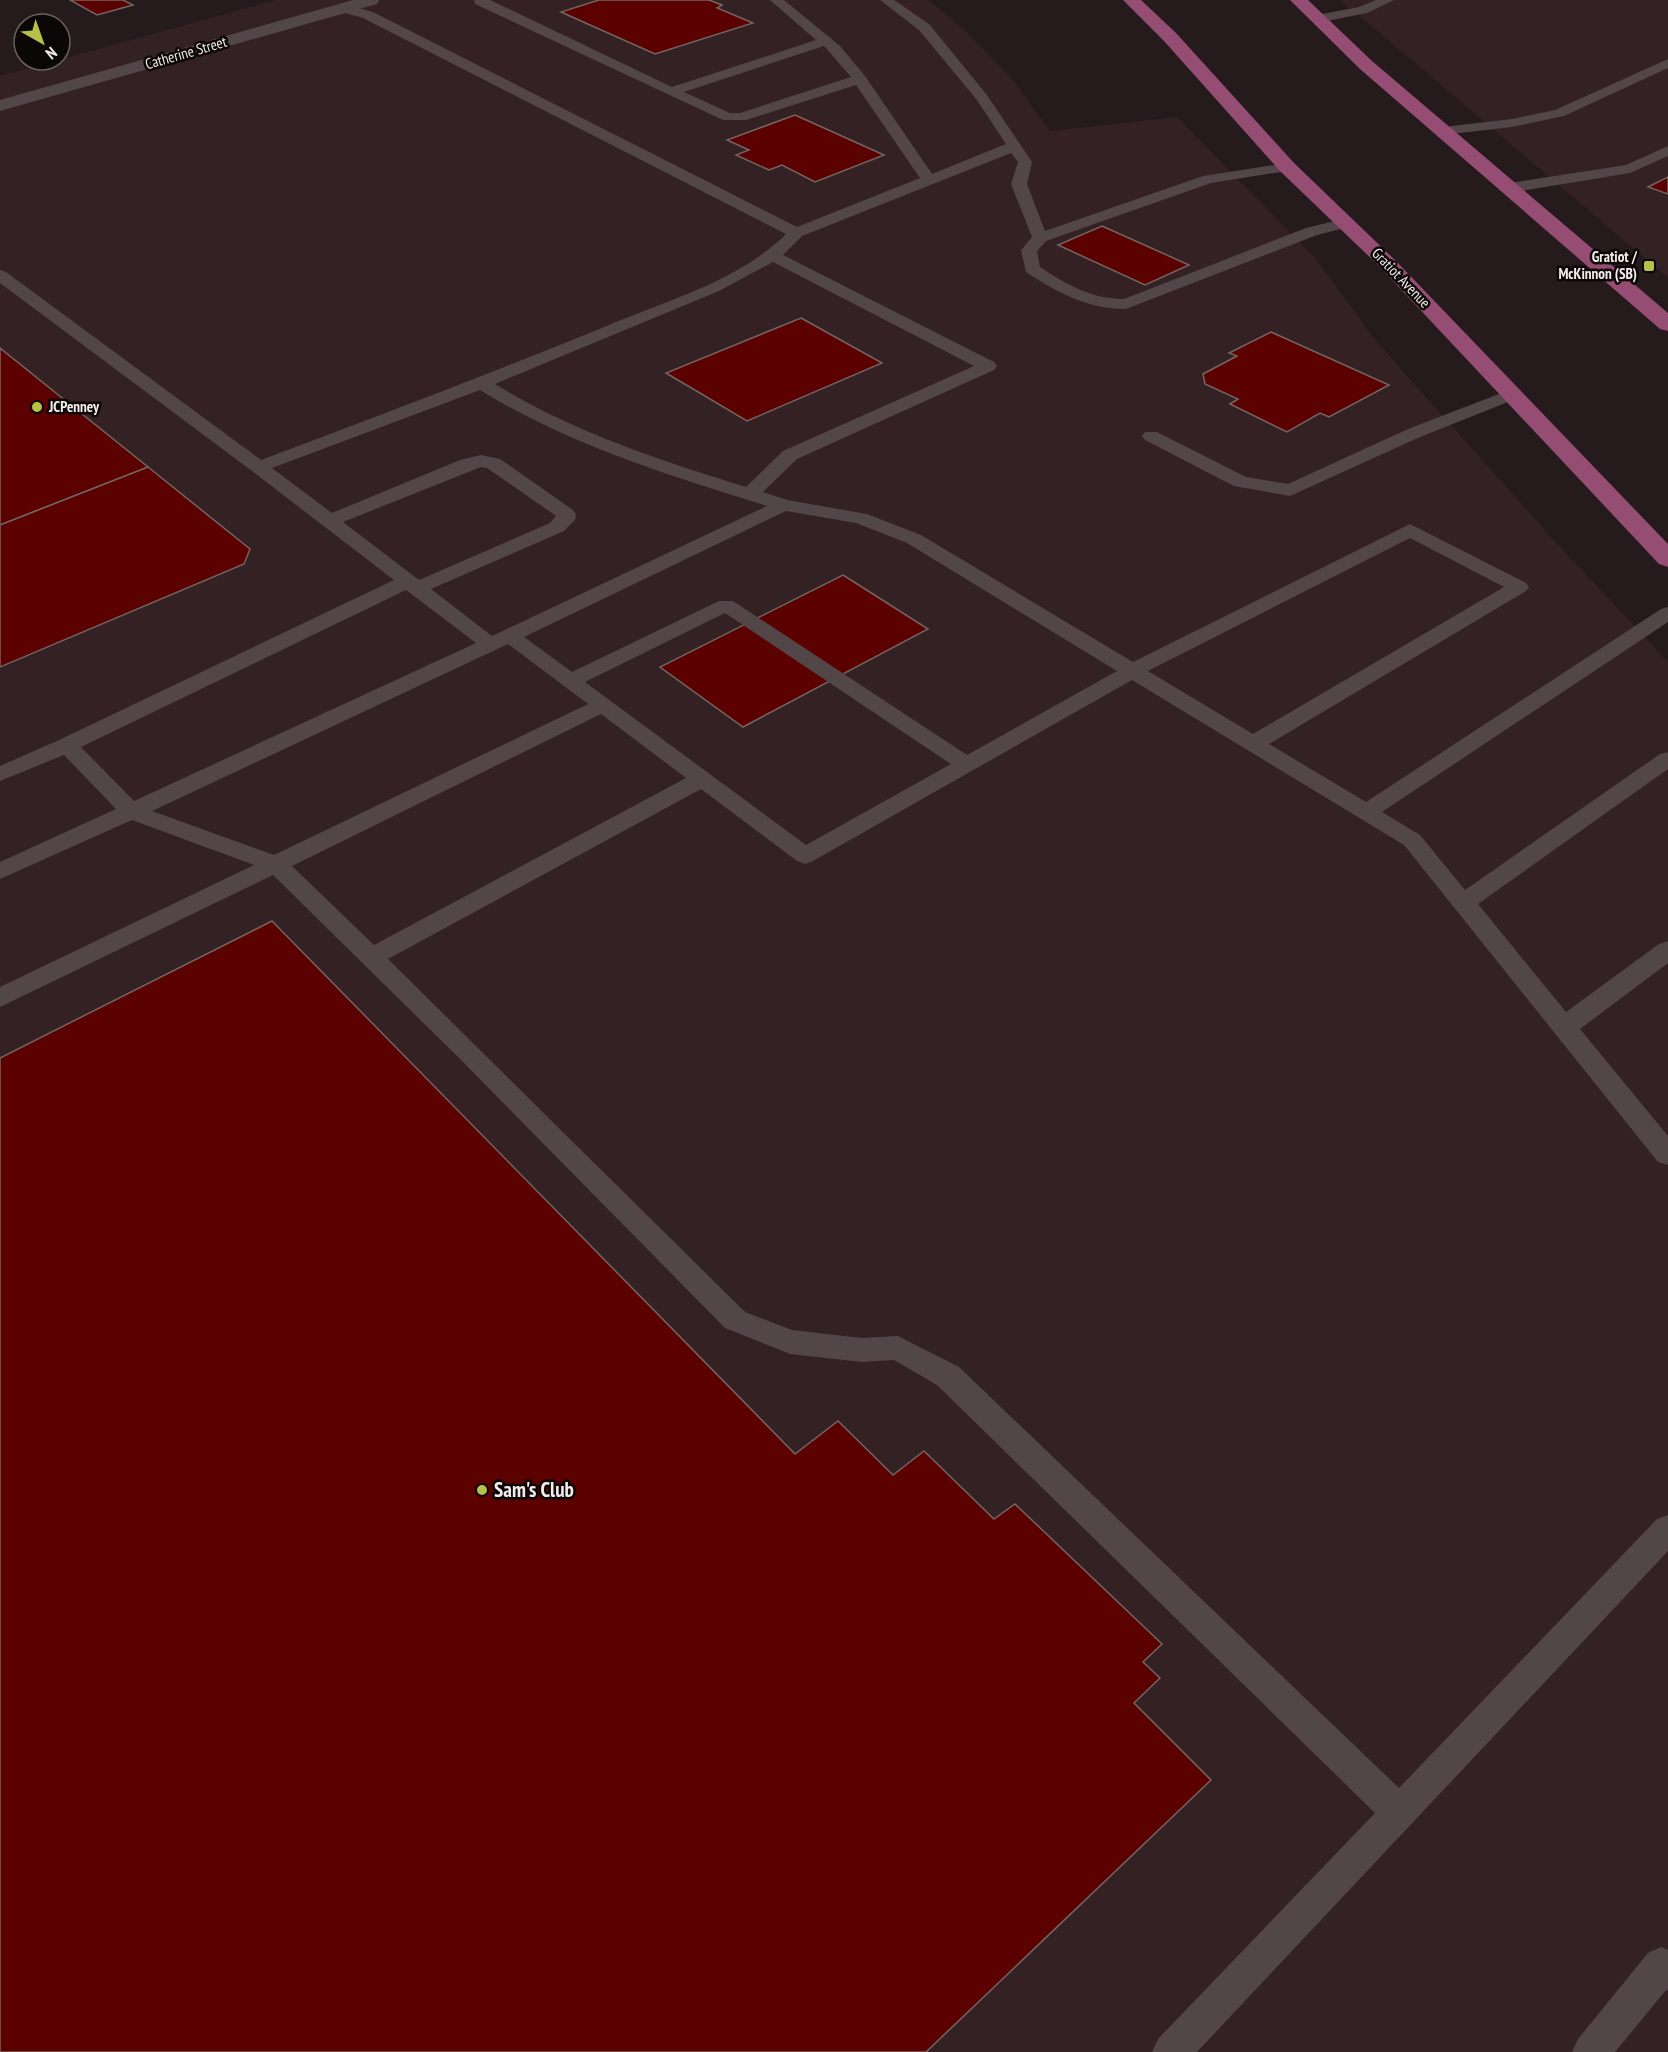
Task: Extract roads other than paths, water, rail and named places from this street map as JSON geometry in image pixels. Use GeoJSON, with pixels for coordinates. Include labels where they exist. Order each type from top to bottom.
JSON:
{"type":"FeatureCollection","features":[{"type":"Feature","properties":{"kind":"main road","name":"Gratiot Avenue"},"geometry":{"type":"LineString","coordinates":[[1131,0],[1170,37],[1287,167],[1388,264],[1668,559]]}},
{"type":"Feature","properties":{"kind":"main road"},"geometry":{"type":"LineString","coordinates":[[1298,0],[1366,65],[1668,324]]}},
{"type":"Feature","properties":{"kind":"street","name":"Catherine Street"},"geometry":{"type":"LineString","coordinates":[[0,106],[371,0]]}},
{"type":"Feature","properties":{"kind":"lane"},"geometry":{"type":"LineString","coordinates":[[484,0],[480,1],[728,117],[741,117],[860,79]]}},
{"type":"Feature","properties":{"kind":"lane"},"geometry":{"type":"LineString","coordinates":[[776,0],[826,41],[860,79],[929,180]]}},
{"type":"Feature","properties":{"kind":"lane"},"geometry":{"type":"LineString","coordinates":[[886,0],[924,27],[982,98],[1015,146],[1025,162],[1019,184],[1040,238]]}},
{"type":"Feature","properties":{"kind":"lane"},"geometry":{"type":"LineString","coordinates":[[1317,19],[1362,10],[1388,0]]}},
{"type":"Feature","properties":{"kind":"lane"},"geometry":{"type":"LineString","coordinates":[[343,8],[368,15],[796,233]]}},
{"type":"Feature","properties":{"kind":"lane"},"geometry":{"type":"LineString","coordinates":[[671,92],[826,41]]}},
{"type":"Feature","properties":{"kind":"lane"},"geometry":{"type":"LineString","coordinates":[[1443,131],[1512,123],[1559,113],[1668,63]]}},
{"type":"Feature","properties":{"kind":"lane"},"geometry":{"type":"LineString","coordinates":[[259,466],[482,383],[713,288],[773,256],[796,233],[1015,146]]}},
{"type":"Feature","properties":{"kind":"lane"},"geometry":{"type":"LineString","coordinates":[[1509,188],[1630,169],[1668,150]]}},
{"type":"Feature","properties":{"kind":"lane"},"geometry":{"type":"LineString","coordinates":[[1287,167],[1208,179],[1040,238],[1029,250],[1032,269],[1064,289],[1105,305],[1126,304],[1312,231],[1347,223]]}},
{"type":"Feature","properties":{"kind":"lane"},"geometry":{"type":"LineString","coordinates":[[750,494],[790,456],[988,366],[773,256]]}},
{"type":"Feature","properties":{"kind":"lane"},"geometry":{"type":"LineString","coordinates":[[0,275],[259,466],[413,585],[570,681],[805,856],[1134,670],[1410,530],[1519,587],[1252,744]]}},
{"type":"Feature","properties":{"kind":"lane"},"geometry":{"type":"LineString","coordinates":[[482,383],[515,405],[627,454],[784,505],[860,518],[914,538],[1412,840],[1668,1155]]}},
{"type":"Feature","properties":{"kind":"lane"},"geometry":{"type":"LineString","coordinates":[[1151,436],[1241,482],[1290,490],[1414,433],[1512,394]]}},
{"type":"Feature","properties":{"kind":"lane"},"geometry":{"type":"LineString","coordinates":[[0,774],[413,585],[556,527],[565,520],[566,514],[493,463],[481,461],[467,464],[330,521]]}},
{"type":"Feature","properties":{"kind":"lane"},"geometry":{"type":"LineString","coordinates":[[0,871],[500,640],[784,505]]}},
{"type":"Feature","properties":{"kind":"lane"},"geometry":{"type":"LineString","coordinates":[[570,681],[726,605],[967,765]]}},
{"type":"Feature","properties":{"kind":"lane"},"geometry":{"type":"LineString","coordinates":[[1365,812],[1668,613]]}},
{"type":"Feature","properties":{"kind":"lane"},"geometry":{"type":"LineString","coordinates":[[0,998],[603,705]]}},
{"type":"Feature","properties":{"kind":"lane"},"geometry":{"type":"LineString","coordinates":[[67,745],[131,811],[277,865],[468,1051],[735,1320],[790,1342],[862,1350],[898,1348],[948,1376],[1400,1813]]}},
{"type":"Feature","properties":{"kind":"lane"},"geometry":{"type":"LineString","coordinates":[[1463,903],[1668,759]]}},
{"type":"Feature","properties":{"kind":"lane"},"geometry":{"type":"LineString","coordinates":[[371,957],[702,779]]}},
{"type":"Feature","properties":{"kind":"lane"},"geometry":{"type":"LineString","coordinates":[[1564,1026],[1668,950]]}},
{"type":"Feature","properties":{"kind":"lane"},"geometry":{"type":"LineString","coordinates":[[1171,2052],[1668,1529]]}},
{"type":"Feature","properties":{"kind":"lane"},"geometry":{"type":"LineString","coordinates":[[1591,2052],[1666,1965]]}},
{"type":"Feature","properties":{"kind":"place","name":"Gratiot / McKinnon (SB)"},"geometry":{"type":"Point","coordinates":[1649,266]}},
{"type":"Feature","properties":{"kind":"place","name":"JCPenney"},"geometry":{"type":"Point","coordinates":[37,407]}},
{"type":"Feature","properties":{"kind":"place","name":"Sam's Club"},"geometry":{"type":"Point","coordinates":[482,1490]}}]}
